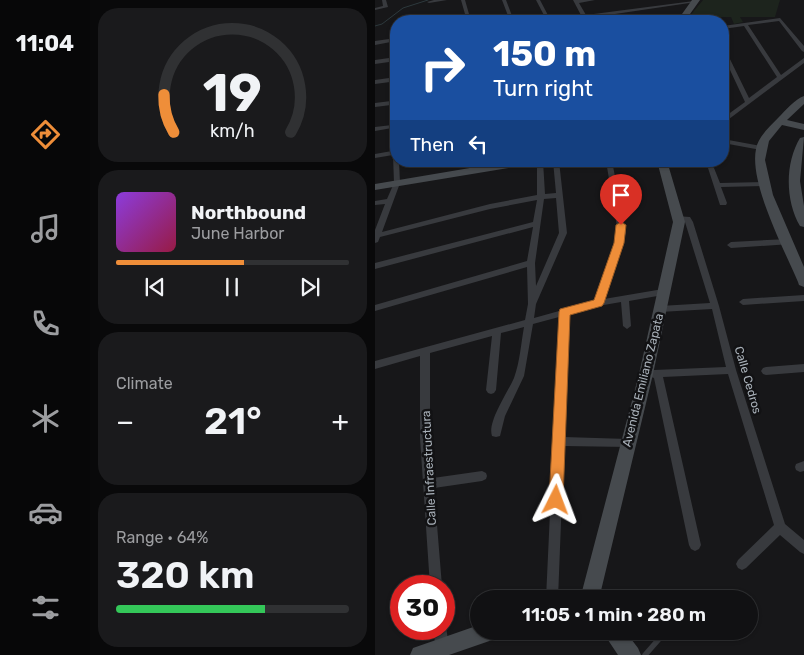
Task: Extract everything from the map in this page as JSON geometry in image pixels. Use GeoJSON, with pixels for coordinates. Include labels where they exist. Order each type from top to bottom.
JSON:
{"type":"FeatureCollection","features":[{"type":"Feature","properties":{"kind":"street"},"geometry":{"type":"LineString","coordinates":[[375,9],[386,7],[384,0]]}},
{"type":"Feature","properties":{"kind":"street"},"geometry":{"type":"LineString","coordinates":[[429,2],[445,0]]}},
{"type":"Feature","properties":{"kind":"street"},"geometry":{"type":"LineString","coordinates":[[463,0],[467,15]]}},
{"type":"Feature","properties":{"kind":"street"},"geometry":{"type":"LineString","coordinates":[[504,0],[510,15]]}},
{"type":"Feature","properties":{"kind":"street"},"geometry":{"type":"LineString","coordinates":[[539,0],[546,15]]}},
{"type":"Feature","properties":{"kind":"street"},"geometry":{"type":"LineString","coordinates":[[584,15],[575,1],[593,0]]}},
{"type":"Feature","properties":{"kind":"street"},"geometry":{"type":"LineString","coordinates":[[608,15],[678,2],[695,1]]}},
{"type":"Feature","properties":{"kind":"street"},"geometry":{"type":"LineString","coordinates":[[685,15],[695,1]]}},
{"type":"Feature","properties":{"kind":"street"},"geometry":{"type":"LineString","coordinates":[[729,26],[780,19],[804,50]]}},
{"type":"Feature","properties":{"kind":"street"},"geometry":{"type":"LineString","coordinates":[[745,24],[780,77]]}},
{"type":"Feature","properties":{"kind":"street"},"geometry":{"type":"LineString","coordinates":[[375,43],[390,41]]}},
{"type":"Feature","properties":{"kind":"street"},"geometry":{"type":"LineString","coordinates":[[375,62],[390,60]]}},
{"type":"Feature","properties":{"kind":"street"},"geometry":{"type":"LineString","coordinates":[[729,116],[804,60]]}},
{"type":"Feature","properties":{"kind":"street"},"geometry":{"type":"LineString","coordinates":[[729,63],[748,102]]}},
{"type":"Feature","properties":{"kind":"street"},"geometry":{"type":"LineString","coordinates":[[375,82],[390,80]]}},
{"type":"Feature","properties":{"kind":"street"},"geometry":{"type":"LineString","coordinates":[[804,99],[767,136],[761,148],[760,161],[764,184],[804,282]]}},
{"type":"Feature","properties":{"kind":"street"},"geometry":{"type":"LineString","coordinates":[[375,105],[390,103]]}},
{"type":"Feature","properties":{"kind":"street"},"geometry":{"type":"LineString","coordinates":[[781,122],[804,127]]}},
{"type":"Feature","properties":{"kind":"street"},"geometry":{"type":"LineString","coordinates":[[375,129],[390,127]]}},
{"type":"Feature","properties":{"kind":"street"},"geometry":{"type":"LineString","coordinates":[[803,142],[796,157],[794,175],[797,205],[804,223]]}},
{"type":"Feature","properties":{"kind":"street"},"geometry":{"type":"LineString","coordinates":[[729,143],[761,148]]}},
{"type":"Feature","properties":{"kind":"street"},"geometry":{"type":"LineString","coordinates":[[375,156],[390,153]]}},
{"type":"Feature","properties":{"kind":"street"},"geometry":{"type":"LineString","coordinates":[[376,237],[397,183],[396,167]]}},
{"type":"Feature","properties":{"kind":"street"},"geometry":{"type":"LineString","coordinates":[[375,187],[468,167]]}},
{"type":"Feature","properties":{"kind":"street"},"geometry":{"type":"LineString","coordinates":[[496,433],[500,416],[519,376],[532,304],[531,263],[541,196],[540,167]]}},
{"type":"Feature","properties":{"kind":"street"},"geometry":{"type":"LineString","coordinates":[[532,304],[563,233],[557,167]]}},
{"type":"Feature","properties":{"kind":"street"},"geometry":{"type":"LineString","coordinates":[[598,303],[622,233],[610,167]]}},
{"type":"Feature","properties":{"kind":"street","name":"Avenida Emiliano Zapata"},"geometry":{"type":"LineString","coordinates":[[591,590],[628,443],[652,374],[663,292],[679,222],[664,167]]}},
{"type":"Feature","properties":{"kind":"street"},"geometry":{"type":"LineString","coordinates":[[711,168],[723,203]]}},
{"type":"Feature","properties":{"kind":"street"},"geometry":{"type":"LineString","coordinates":[[717,185],[764,184]]}},
{"type":"Feature","properties":{"kind":"street"},"geometry":{"type":"LineString","coordinates":[[376,237],[541,196],[560,195]]}},
{"type":"Feature","properties":{"kind":"street"},"geometry":{"type":"LineString","coordinates":[[375,203],[390,200]]}},
{"type":"Feature","properties":{"kind":"street","name":"Calle Cedros"},"geometry":{"type":"LineString","coordinates":[[678,218],[687,219],[689,222],[715,306],[731,370],[780,527]]}},
{"type":"Feature","properties":{"kind":"street"},"geometry":{"type":"LineString","coordinates":[[375,266],[538,223]]}},
{"type":"Feature","properties":{"kind":"street"},"geometry":{"type":"LineString","coordinates":[[731,245],[788,242]]}},
{"type":"Feature","properties":{"kind":"street"},"geometry":{"type":"LineString","coordinates":[[375,308],[531,263]]}},
{"type":"Feature","properties":{"kind":"street"},"geometry":{"type":"LineString","coordinates":[[375,365],[598,303],[663,292]]}},
{"type":"Feature","properties":{"kind":"street"},"geometry":{"type":"LineString","coordinates":[[625,298],[627,326]]}},
{"type":"Feature","properties":{"kind":"street"},"geometry":{"type":"LineString","coordinates":[[743,302],[804,298]]}},
{"type":"Feature","properties":{"kind":"street"},"geometry":{"type":"LineString","coordinates":[[661,309],[715,306]]}},
{"type":"Feature","properties":{"kind":"street"},"geometry":{"type":"LineString","coordinates":[[552,590],[564,312]]}},
{"type":"Feature","properties":{"kind":"street"},"geometry":{"type":"LineString","coordinates":[[491,390],[497,330]]}},
{"type":"Feature","properties":{"kind":"street","name":"Calle Infraestructura"},"geometry":{"type":"LineString","coordinates":[[425,351],[425,438],[436,575]]}},
{"type":"Feature","properties":{"kind":"street"},"geometry":{"type":"LineString","coordinates":[[766,371],[804,368]]}},
{"type":"Feature","properties":{"kind":"street"},"geometry":{"type":"LineString","coordinates":[[695,545],[652,374],[731,370]]}},
{"type":"Feature","properties":{"kind":"street"},"geometry":{"type":"LineString","coordinates":[[559,440],[628,443]]}},
{"type":"Feature","properties":{"kind":"street"},"geometry":{"type":"LineString","coordinates":[[429,484],[482,476]]}},
{"type":"Feature","properties":{"kind":"street"},"geometry":{"type":"LineString","coordinates":[[742,564],[780,527],[804,548]]}},
{"type":"Feature","properties":{"kind":"street"},"geometry":{"type":"LineString","coordinates":[[455,636],[470,634]]}},
{"type":"Feature","properties":{"kind":"street"},"geometry":{"type":"LineString","coordinates":[[420,655],[438,640]]}},
{"type":"Feature","properties":{"kind":"street"},"geometry":{"type":"LineString","coordinates":[[619,640],[631,655]]}},
{"type":"Feature","properties":{"kind":"lane"},"geometry":{"type":"LineString","coordinates":[[645,655],[658,640]]}},
{"type":"Feature","properties":{"kind":"shaded area"},"geometry":{"type":"Polygon","coordinates":[[[703,0],[780,0],[775,17],[740,17],[743,22],[734,24],[729,15],[691,15],[703,0]]]}},
{"type":"Feature","properties":{"kind":"waterway"},"geometry":{"type":"LineString","coordinates":[[394,15],[403,8],[428,0]]}},
{"type":"Feature","properties":{"kind":"waterway"},"geometry":{"type":"LineString","coordinates":[[375,26],[382,24],[390,18]]}},
{"type":"Feature","properties":{"kind":"route"},"geometry":{"type":"LineString","coordinates":[[556,500],[564,312],[598,303],[622,233],[621,225]]}}]}
